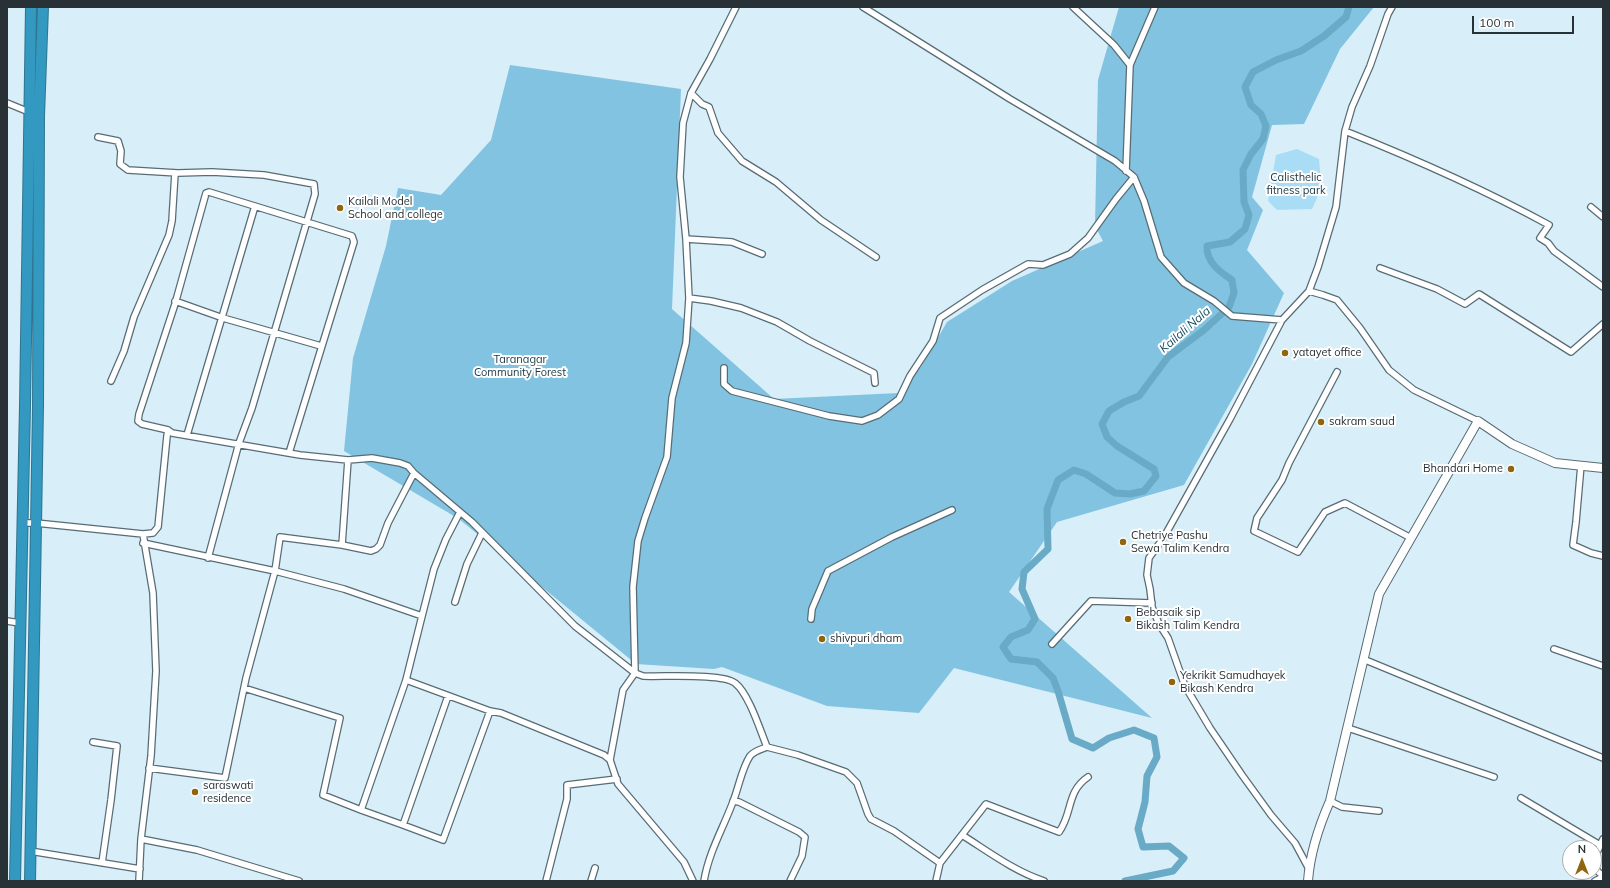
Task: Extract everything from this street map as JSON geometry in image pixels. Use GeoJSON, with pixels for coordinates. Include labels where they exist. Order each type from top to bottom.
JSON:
{"type":"FeatureCollection","features":[{"type":"Feature","properties":{"kind":"highway"},"geometry":{"type":"LineString","coordinates":[[15,881],[21,523],[25,406],[31,7]]}},
{"type":"Feature","properties":{"kind":"highway"},"geometry":{"type":"LineString","coordinates":[[30,881],[42,7]]}},
{"type":"Feature","properties":{"kind":"street"},"geometry":{"type":"LineString","coordinates":[[610,760],[623,690],[635,673],[633,587],[638,540],[667,457],[671,404],[686,343],[689,298],[686,239],[680,177],[683,123],[691,93],[736,7]]}},
{"type":"Feature","properties":{"kind":"street"},"geometry":{"type":"LineString","coordinates":[[863,7],[1010,99],[1115,161],[1134,177],[1144,201],[1161,256],[1184,283],[1214,301],[1232,316],[1282,320]]}},
{"type":"Feature","properties":{"kind":"street"},"geometry":{"type":"LineString","coordinates":[[1073,7],[1114,45],[1130,65]]}},
{"type":"Feature","properties":{"kind":"street"},"geometry":{"type":"LineString","coordinates":[[1126,171],[1130,65],[1155,7]]}},
{"type":"Feature","properties":{"kind":"street"},"geometry":{"type":"LineString","coordinates":[[1309,870],[1295,843],[1271,816],[1242,775],[1210,728],[1185,686],[1168,638],[1159,624],[1152,603],[1147,575],[1149,558],[1164,537],[1230,419],[1282,320],[1309,291],[1318,267],[1336,207],[1345,131],[1352,107],[1370,66],[1388,14],[1392,7]]}},
{"type":"Feature","properties":{"kind":"street"},"geometry":{"type":"LineString","coordinates":[[691,93],[702,104],[709,107],[718,133],[742,161],[776,182],[821,220],[876,257]]}},
{"type":"Feature","properties":{"kind":"street"},"geometry":{"type":"LineString","coordinates":[[7,103],[29,112]]}},
{"type":"Feature","properties":{"kind":"street"},"geometry":{"type":"LineString","coordinates":[[1345,131],[1411,157],[1464,181],[1549,225],[1540,238],[1548,243],[1554,251],[1603,287]]}},
{"type":"Feature","properties":{"kind":"street"},"geometry":{"type":"LineString","coordinates":[[98,137],[118,141],[121,151],[120,164],[128,170],[175,173],[212,172],[264,175],[314,184],[315,194],[252,408],[239,443],[208,558]]}},
{"type":"Feature","properties":{"kind":"street"},"geometry":{"type":"LineString","coordinates":[[111,381],[124,351],[134,317],[169,235],[172,221],[175,173]]}},
{"type":"Feature","properties":{"kind":"street"},"geometry":{"type":"LineString","coordinates":[[724,368],[724,384],[732,391],[830,416],[862,421],[878,415],[899,399],[910,376],[933,341],[940,318],[982,290],[1028,264],[1042,265],[1070,254],[1088,238],[1134,177]]}},
{"type":"Feature","properties":{"kind":"street"},"geometry":{"type":"LineString","coordinates":[[289,453],[354,242],[352,236],[209,192],[206,193],[138,421],[142,424],[168,430],[172,433],[239,443],[289,453],[348,460],[372,458],[408,466],[482,533],[575,626],[635,673],[643,676],[721,678],[734,683],[744,693],[767,747]]}},
{"type":"Feature","properties":{"kind":"street"},"geometry":{"type":"LineString","coordinates":[[187,435],[223,318],[255,206]]}},
{"type":"Feature","properties":{"kind":"street"},"geometry":{"type":"LineString","coordinates":[[1590,207],[1603,217]]}},
{"type":"Feature","properties":{"kind":"street"},"geometry":{"type":"LineString","coordinates":[[686,239],[732,242],[762,254]]}},
{"type":"Feature","properties":{"kind":"street"},"geometry":{"type":"LineString","coordinates":[[1380,268],[1437,289],[1465,304],[1479,294],[1571,352],[1603,324]]}},
{"type":"Feature","properties":{"kind":"street"},"geometry":{"type":"LineString","coordinates":[[1309,291],[1337,300],[1360,328],[1389,370],[1414,390],[1478,421],[1512,444],[1555,462],[1603,468]]}},
{"type":"Feature","properties":{"kind":"street"},"geometry":{"type":"LineString","coordinates":[[689,298],[712,301],[741,308],[777,322],[810,341],[874,373],[875,383]]}},
{"type":"Feature","properties":{"kind":"street"},"geometry":{"type":"LineString","coordinates":[[175,301],[223,318],[321,346]]}},
{"type":"Feature","properties":{"kind":"street"},"geometry":{"type":"LineString","coordinates":[[1337,372],[1289,463],[1282,480],[1257,518],[1254,531],[1298,552],[1326,512],[1345,503],[1411,538]]}},
{"type":"Feature","properties":{"kind":"street"},"geometry":{"type":"LineString","coordinates":[[1308,881],[1318,828],[1330,800],[1379,594],[1478,421]]}},
{"type":"Feature","properties":{"kind":"street"},"geometry":{"type":"LineString","coordinates":[[21,523],[36,523],[142,534],[154,533],[158,527],[168,430]]}},
{"type":"Feature","properties":{"kind":"street"},"geometry":{"type":"LineString","coordinates":[[342,545],[348,460]]}},
{"type":"Feature","properties":{"kind":"street"},"geometry":{"type":"LineString","coordinates":[[1581,466],[1573,545],[1591,553],[1603,556]]}},
{"type":"Feature","properties":{"kind":"street"},"geometry":{"type":"LineString","coordinates":[[150,768],[225,778],[244,688],[275,571],[280,537],[342,545],[372,551],[380,545],[392,516],[414,473]]}},
{"type":"Feature","properties":{"kind":"street"},"geometry":{"type":"LineString","coordinates":[[811,619],[812,610],[828,571],[892,537],[952,510]]}},
{"type":"Feature","properties":{"kind":"street"},"geometry":{"type":"LineString","coordinates":[[361,810],[406,680],[434,569],[446,539],[460,512]]}},
{"type":"Feature","properties":{"kind":"street"},"geometry":{"type":"LineString","coordinates":[[455,602],[467,564],[482,533]]}},
{"type":"Feature","properties":{"kind":"street"},"geometry":{"type":"LineString","coordinates":[[139,881],[141,839],[150,768],[156,671],[153,593],[142,534]]}},
{"type":"Feature","properties":{"kind":"street"},"geometry":{"type":"LineString","coordinates":[[143,543],[275,571],[344,589],[422,616]]}},
{"type":"Feature","properties":{"kind":"street"},"geometry":{"type":"LineString","coordinates":[[1052,644],[1091,601],[1152,603]]}},
{"type":"Feature","properties":{"kind":"street"},"geometry":{"type":"LineString","coordinates":[[7,620],[20,623]]}},
{"type":"Feature","properties":{"kind":"street"},"geometry":{"type":"LineString","coordinates":[[1554,649],[1603,666]]}},
{"type":"Feature","properties":{"kind":"street"},"geometry":{"type":"LineString","coordinates":[[1363,659],[1603,758]]}},
{"type":"Feature","properties":{"kind":"street"},"geometry":{"type":"LineString","coordinates":[[406,680],[490,711],[501,713],[604,755],[610,760],[623,790],[684,862],[693,881]]}},
{"type":"Feature","properties":{"kind":"street"},"geometry":{"type":"LineString","coordinates":[[244,688],[340,718],[323,795],[444,840],[490,711]]}},
{"type":"Feature","properties":{"kind":"street"},"geometry":{"type":"LineString","coordinates":[[403,825],[448,696]]}},
{"type":"Feature","properties":{"kind":"street"},"geometry":{"type":"LineString","coordinates":[[1348,728],[1494,776]]}},
{"type":"Feature","properties":{"kind":"street"},"geometry":{"type":"LineString","coordinates":[[93,742],[117,746],[112,800],[102,863]]}},
{"type":"Feature","properties":{"kind":"street"},"geometry":{"type":"LineString","coordinates":[[704,881],[706,865],[733,801],[747,762],[752,754],[767,747],[798,755],[846,772],[857,783],[871,819],[894,831],[940,863]]}},
{"type":"Feature","properties":{"kind":"street"},"geometry":{"type":"LineString","coordinates":[[936,881],[940,863],[986,804],[1059,832],[1064,825],[1070,800],[1076,787],[1080,782],[1088,777]]}},
{"type":"Feature","properties":{"kind":"street"},"geometry":{"type":"LineString","coordinates":[[546,881],[567,799],[567,785],[617,779]]}},
{"type":"Feature","properties":{"kind":"street"},"geometry":{"type":"LineString","coordinates":[[1521,798],[1598,840]]}},
{"type":"Feature","properties":{"kind":"street"},"geometry":{"type":"LineString","coordinates":[[1330,800],[1342,807],[1379,811]]}},
{"type":"Feature","properties":{"kind":"street"},"geometry":{"type":"LineString","coordinates":[[733,801],[739,802],[799,832],[805,837],[802,856],[790,881]]}},
{"type":"Feature","properties":{"kind":"street"},"geometry":{"type":"LineString","coordinates":[[962,835],[1011,866],[1031,877],[1044,881]]}},
{"type":"Feature","properties":{"kind":"street"},"geometry":{"type":"LineString","coordinates":[[141,839],[197,850],[299,881]]}},
{"type":"Feature","properties":{"kind":"street"},"geometry":{"type":"LineString","coordinates":[[30,851],[140,870]]}},
{"type":"Feature","properties":{"kind":"street"},"geometry":{"type":"LineString","coordinates":[[591,881],[595,868]]}},
{"type":"Feature","properties":{"kind":"street"},"geometry":{"type":"LineString","coordinates":[[1595,881],[1603,876]]}},
{"type":"Feature","properties":{"kind":"green space","name":"Taranagar Community Forest"},"geometry":{"type":"Polygon","coordinates":[[[1119,7],[1374,7],[1340,49],[1304,124],[1272,125],[1252,197],[1263,210],[1247,250],[1284,293],[1252,364],[1184,485],[1057,522],[1009,592],[1152,718],[954,668],[919,713],[827,706],[722,667],[714,669],[636,664],[459,519],[344,451],[353,358],[386,246],[398,188],[441,195],[491,140],[510,65],[681,89],[672,309],[774,399],[899,393],[921,367],[947,322],[1012,281],[1103,241],[1095,226],[1098,80],[1119,7]]]}},
{"type":"Feature","properties":{"kind":"green space","name":"Calisthelic fitness park"},"geometry":{"type":"Polygon","coordinates":[[[1297,149],[1319,159],[1320,179],[1318,196],[1312,209],[1277,210],[1268,201],[1276,155],[1297,149]]]}},
{"type":"Feature","properties":{"kind":"waterway","name":"Kailali Nala"},"geometry":{"type":"LineString","coordinates":[[1125,881],[1173,871],[1184,858],[1169,846],[1143,847],[1138,829],[1145,802],[1147,776],[1157,757],[1154,738],[1134,730],[1109,738],[1093,748],[1072,739],[1053,678],[1037,662],[1011,659],[1003,647],[1011,637],[1028,630],[1035,619],[1022,589],[1024,572],[1048,549],[1047,509],[1058,480],[1074,470],[1086,474],[1115,493],[1130,494],[1144,491],[1156,476],[1154,469],[1117,446],[1107,437],[1102,424],[1109,411],[1124,402],[1139,396],[1168,357],[1204,330],[1229,307],[1234,293],[1232,280],[1211,262],[1207,252],[1207,246],[1230,242],[1245,229],[1249,215],[1244,202],[1243,170],[1251,154],[1263,139],[1266,126],[1261,114],[1251,105],[1245,87],[1253,72],[1276,60],[1301,51],[1324,36],[1346,17],[1349,7]]}},
{"type":"Feature","properties":{"kind":"place","name":"Kailali Model School and college"},"geometry":{"type":"Point","coordinates":[340,208]}},
{"type":"Feature","properties":{"kind":"place","name":"yatayet office"},"geometry":{"type":"Point","coordinates":[1285,353]}},
{"type":"Feature","properties":{"kind":"place","name":"sakram saud"},"geometry":{"type":"Point","coordinates":[1321,422]}},
{"type":"Feature","properties":{"kind":"place","name":"Bhandari Home"},"geometry":{"type":"Point","coordinates":[1511,469]}},
{"type":"Feature","properties":{"kind":"place","name":"Chetriye Pashu Sewa Talim Kendra"},"geometry":{"type":"Point","coordinates":[1123,542]}},
{"type":"Feature","properties":{"kind":"place","name":"Bebasaik sip Bikash Talim Kendra"},"geometry":{"type":"Point","coordinates":[1128,619]}},
{"type":"Feature","properties":{"kind":"place","name":"shivpuri dham"},"geometry":{"type":"Point","coordinates":[822,639]}},
{"type":"Feature","properties":{"kind":"place","name":"Yekrikit Samudhayek Bikash Kendra"},"geometry":{"type":"Point","coordinates":[1172,682]}},
{"type":"Feature","properties":{"kind":"place","name":"saraswati residence"},"geometry":{"type":"Point","coordinates":[195,792]}}]}
